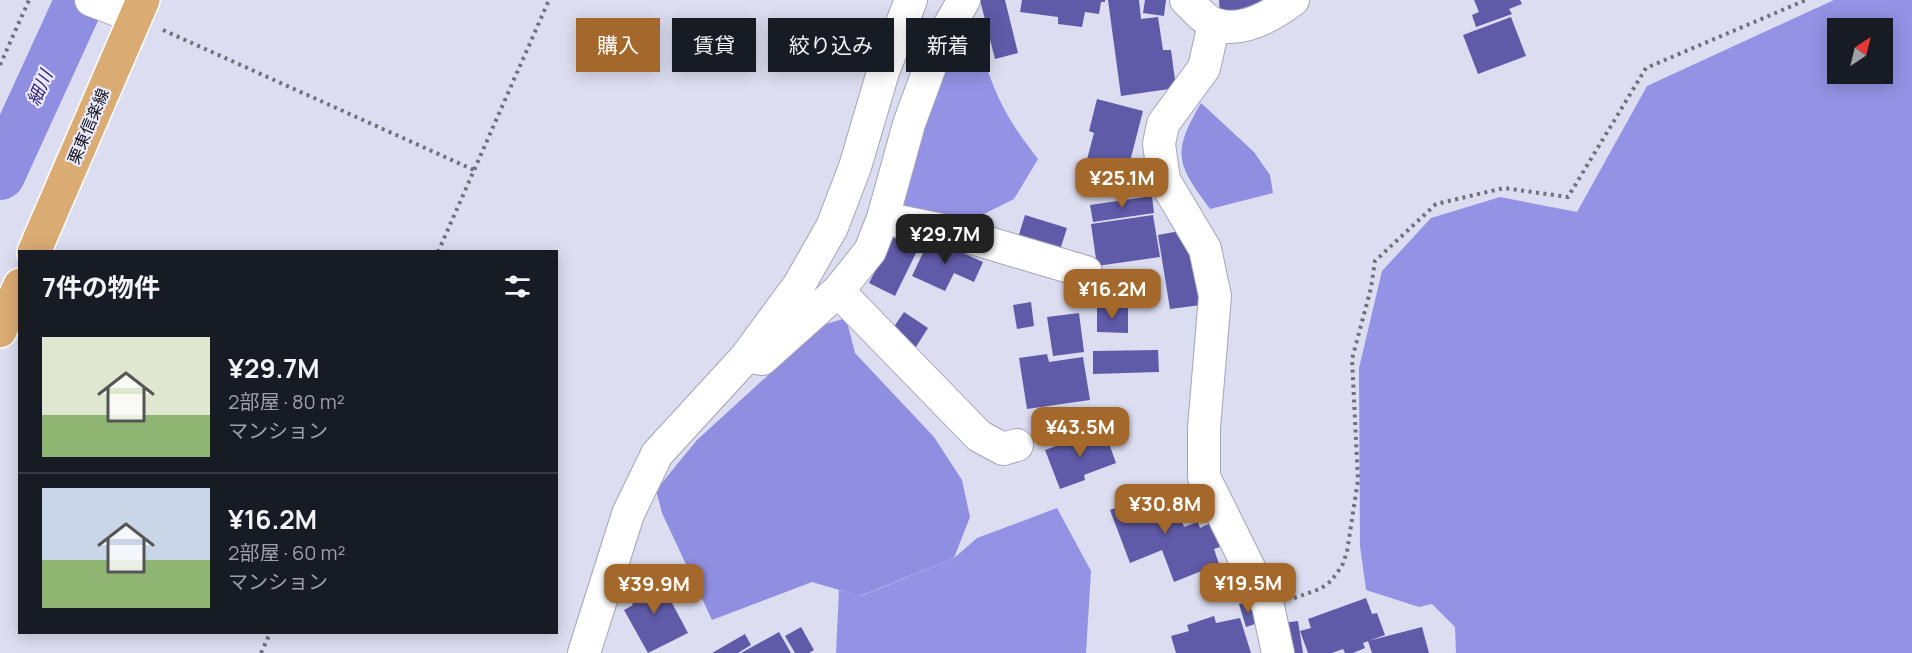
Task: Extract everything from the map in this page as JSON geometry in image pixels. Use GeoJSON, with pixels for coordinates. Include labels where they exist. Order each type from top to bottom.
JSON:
{"type":"FeatureCollection","features":[{"type":"Feature","properties":{"kind":"main road","name":"栗東信楽線"},"geometry":{"type":"LineString","coordinates":[[35,250],[121,7]]}},
{"type":"Feature","properties":{"kind":"main road"},"geometry":{"type":"LineString","coordinates":[[0,331],[18,290]]}},
{"type":"Feature","properties":{"kind":"street"},"geometry":{"type":"LineString","coordinates":[[584,653],[628,514],[657,454],[746,357],[799,285],[832,227],[855,167],[883,72],[910,0]]}},
{"type":"Feature","properties":{"kind":"street"},"geometry":{"type":"LineString","coordinates":[[746,357],[762,359],[838,291],[870,251],[883,218],[909,124],[938,45],[964,0]]}},
{"type":"Feature","properties":{"kind":"street"},"geometry":{"type":"LineString","coordinates":[[1186,0],[1214,24],[1236,27],[1275,14],[1293,0]]}},
{"type":"Feature","properties":{"kind":"street"},"geometry":{"type":"LineString","coordinates":[[1214,24],[1204,68],[1163,124],[1159,144],[1164,180],[1205,249],[1215,296],[1204,428],[1204,477],[1268,606],[1278,653]]}},
{"type":"Feature","properties":{"kind":"street"},"geometry":{"type":"LineString","coordinates":[[883,218],[952,232],[1086,272]]}},
{"type":"Feature","properties":{"kind":"street"},"geometry":{"type":"LineString","coordinates":[[838,291],[979,436],[1003,449],[1017,446]]}},
{"type":"Feature","properties":{"kind":"path"},"geometry":{"type":"LineString","coordinates":[[0,65],[29,0]]}},
{"type":"Feature","properties":{"kind":"path"},"geometry":{"type":"LineString","coordinates":[[439,250],[549,0]]}},
{"type":"Feature","properties":{"kind":"path"},"geometry":{"type":"LineString","coordinates":[[1268,606],[1320,589],[1331,581],[1347,552],[1358,480],[1352,359],[1375,261],[1436,204],[1504,188],[1568,197],[1646,68],[1806,0]]}},
{"type":"Feature","properties":{"kind":"path"},"geometry":{"type":"LineString","coordinates":[[121,7],[474,170]]}},
{"type":"Feature","properties":{"kind":"path"},"geometry":{"type":"LineString","coordinates":[[261,653],[270,634]]}},
{"type":"Feature","properties":{"kind":"shaded area"},"geometry":{"type":"Polygon","coordinates":[[[1834,0],[1912,0],[1912,653],[1456,653],[1455,627],[1432,604],[1419,607],[1366,590],[1360,546],[1359,368],[1382,271],[1431,218],[1500,197],[1577,212],[1647,86],[1834,0]]]}},
{"type":"Feature","properties":{"kind":"shaded area"},"geometry":{"type":"Polygon","coordinates":[[[941,72],[989,72],[1005,111],[1038,159],[1014,199],[964,224],[897,207],[941,72]]]}},
{"type":"Feature","properties":{"kind":"shaded area"},"geometry":{"type":"Polygon","coordinates":[[[1201,103],[1254,152],[1270,175],[1273,193],[1210,209],[1190,181],[1182,158],[1185,135],[1201,103]]]}},
{"type":"Feature","properties":{"kind":"shaded area"},"geometry":{"type":"Polygon","coordinates":[[[846,318],[855,353],[934,437],[962,480],[970,517],[954,558],[860,596],[812,582],[712,620],[662,513],[656,490],[697,440],[823,325],[846,318]]]}},
{"type":"Feature","properties":{"kind":"shaded area"},"geometry":{"type":"Polygon","coordinates":[[[1057,508],[1091,571],[1086,653],[836,653],[839,590],[861,596],[954,558],[977,538],[1057,508]]]}},
{"type":"Feature","properties":{"kind":"building"},"geometry":{"type":"Polygon","coordinates":[[[980,0],[1005,0],[1018,53],[995,59],[990,39],[990,18],[985,18],[980,0]]]}},
{"type":"Feature","properties":{"kind":"building"},"geometry":{"type":"Polygon","coordinates":[[[1022,0],[1105,0],[1105,2],[1101,2],[1099,14],[1085,12],[1082,27],[1058,24],[1058,17],[1020,12],[1022,0]]]}},
{"type":"Feature","properties":{"kind":"building"},"geometry":{"type":"Polygon","coordinates":[[[1108,0],[1139,0],[1141,19],[1158,17],[1163,50],[1171,50],[1175,80],[1169,89],[1121,96],[1108,0]]]}},
{"type":"Feature","properties":{"kind":"building"},"geometry":{"type":"Polygon","coordinates":[[[1145,0],[1166,0],[1164,16],[1143,13],[1145,0]]]}},
{"type":"Feature","properties":{"kind":"building"},"geometry":{"type":"Polygon","coordinates":[[[1219,0],[1275,0],[1252,15],[1220,14],[1219,0]]]}},
{"type":"Feature","properties":{"kind":"building"},"geometry":{"type":"Polygon","coordinates":[[[1474,0],[1520,0],[1522,4],[1509,9],[1512,14],[1476,27],[1472,15],[1479,12],[1474,0]]]}},
{"type":"Feature","properties":{"kind":"building"},"geometry":{"type":"Polygon","coordinates":[[[1511,17],[1526,56],[1478,74],[1463,35],[1511,17]]]}},
{"type":"Feature","properties":{"kind":"building"},"geometry":{"type":"Polygon","coordinates":[[[1097,99],[1143,111],[1126,177],[1085,167],[1094,133],[1089,131],[1097,99]]]}},
{"type":"Feature","properties":{"kind":"building"},"geometry":{"type":"Polygon","coordinates":[[[1152,196],[1154,213],[1093,222],[1090,205],[1152,196]]]}},
{"type":"Feature","properties":{"kind":"building"},"geometry":{"type":"Polygon","coordinates":[[[1025,215],[1067,228],[1059,253],[1017,241],[1025,215]]]}},
{"type":"Feature","properties":{"kind":"building"},"geometry":{"type":"Polygon","coordinates":[[[1153,215],[1160,257],[1097,266],[1091,224],[1153,215]]]}},
{"type":"Feature","properties":{"kind":"building"},"geometry":{"type":"Polygon","coordinates":[[[1185,230],[1194,245],[1201,305],[1170,309],[1158,235],[1185,230]]]}},
{"type":"Feature","properties":{"kind":"building"},"geometry":{"type":"Polygon","coordinates":[[[892,237],[918,249],[895,296],[869,283],[892,237]]]}},
{"type":"Feature","properties":{"kind":"building"},"geometry":{"type":"Polygon","coordinates":[[[930,238],[983,262],[974,282],[954,273],[945,291],[912,276],[930,238]]]}},
{"type":"Feature","properties":{"kind":"building"},"geometry":{"type":"Polygon","coordinates":[[[1031,302],[1034,326],[1017,329],[1013,305],[1031,302]]]}},
{"type":"Feature","properties":{"kind":"building"},"geometry":{"type":"Polygon","coordinates":[[[1097,306],[1128,307],[1128,333],[1097,332],[1097,306]]]}},
{"type":"Feature","properties":{"kind":"building"},"geometry":{"type":"Polygon","coordinates":[[[904,312],[928,328],[916,347],[891,331],[904,312]]]}},
{"type":"Feature","properties":{"kind":"building"},"geometry":{"type":"Polygon","coordinates":[[[1079,313],[1084,352],[1053,356],[1047,317],[1079,313]]]}},
{"type":"Feature","properties":{"kind":"building"},"geometry":{"type":"Polygon","coordinates":[[[1158,350],[1159,372],[1093,374],[1093,351],[1158,350]]]}},
{"type":"Feature","properties":{"kind":"building"},"geometry":{"type":"Polygon","coordinates":[[[1047,354],[1049,362],[1083,357],[1090,400],[1027,409],[1019,358],[1047,354]]]}},
{"type":"Feature","properties":{"kind":"building"},"geometry":{"type":"Polygon","coordinates":[[[1104,429],[1116,463],[1084,475],[1085,480],[1060,489],[1045,450],[1104,429]]]}},
{"type":"Feature","properties":{"kind":"building"},"geometry":{"type":"Polygon","coordinates":[[[1169,488],[1184,527],[1198,522],[1200,528],[1211,523],[1220,547],[1214,549],[1219,564],[1174,582],[1162,550],[1130,563],[1110,510],[1169,488]]]}},
{"type":"Feature","properties":{"kind":"building"},"geometry":{"type":"Polygon","coordinates":[[[657,575],[688,633],[648,653],[624,610],[633,605],[626,592],[657,575]]]}},
{"type":"Feature","properties":{"kind":"building"},"geometry":{"type":"Polygon","coordinates":[[[1366,598],[1372,614],[1377,613],[1385,635],[1363,643],[1365,648],[1353,653],[1345,653],[1343,649],[1332,653],[1308,653],[1300,631],[1311,628],[1308,619],[1366,598]]]}},
{"type":"Feature","properties":{"kind":"building"},"geometry":{"type":"Polygon","coordinates":[[[1251,601],[1258,623],[1246,627],[1239,604],[1251,601]]]}},
{"type":"Feature","properties":{"kind":"building"},"geometry":{"type":"Polygon","coordinates":[[[1214,616],[1216,623],[1240,618],[1251,653],[1176,653],[1171,636],[1189,631],[1187,625],[1214,616]]]}},
{"type":"Feature","properties":{"kind":"building"},"geometry":{"type":"Polygon","coordinates":[[[1298,621],[1303,653],[1287,653],[1283,623],[1298,621]]]}},
{"type":"Feature","properties":{"kind":"building"},"geometry":{"type":"Polygon","coordinates":[[[801,627],[814,650],[809,653],[795,653],[785,636],[801,627]]]}},
{"type":"Feature","properties":{"kind":"building"},"geometry":{"type":"Polygon","coordinates":[[[1422,627],[1429,653],[1372,653],[1368,641],[1422,627]]]}},
{"type":"Feature","properties":{"kind":"building"},"geometry":{"type":"Polygon","coordinates":[[[779,632],[791,653],[741,653],[779,632]]]}},
{"type":"Feature","properties":{"kind":"building"},"geometry":{"type":"Polygon","coordinates":[[[745,634],[751,645],[738,653],[712,653],[745,634]]]}},
{"type":"Feature","properties":{"kind":"waterway","name":"細川"},"geometry":{"type":"LineString","coordinates":[[0,175],[80,0]]}}]}
